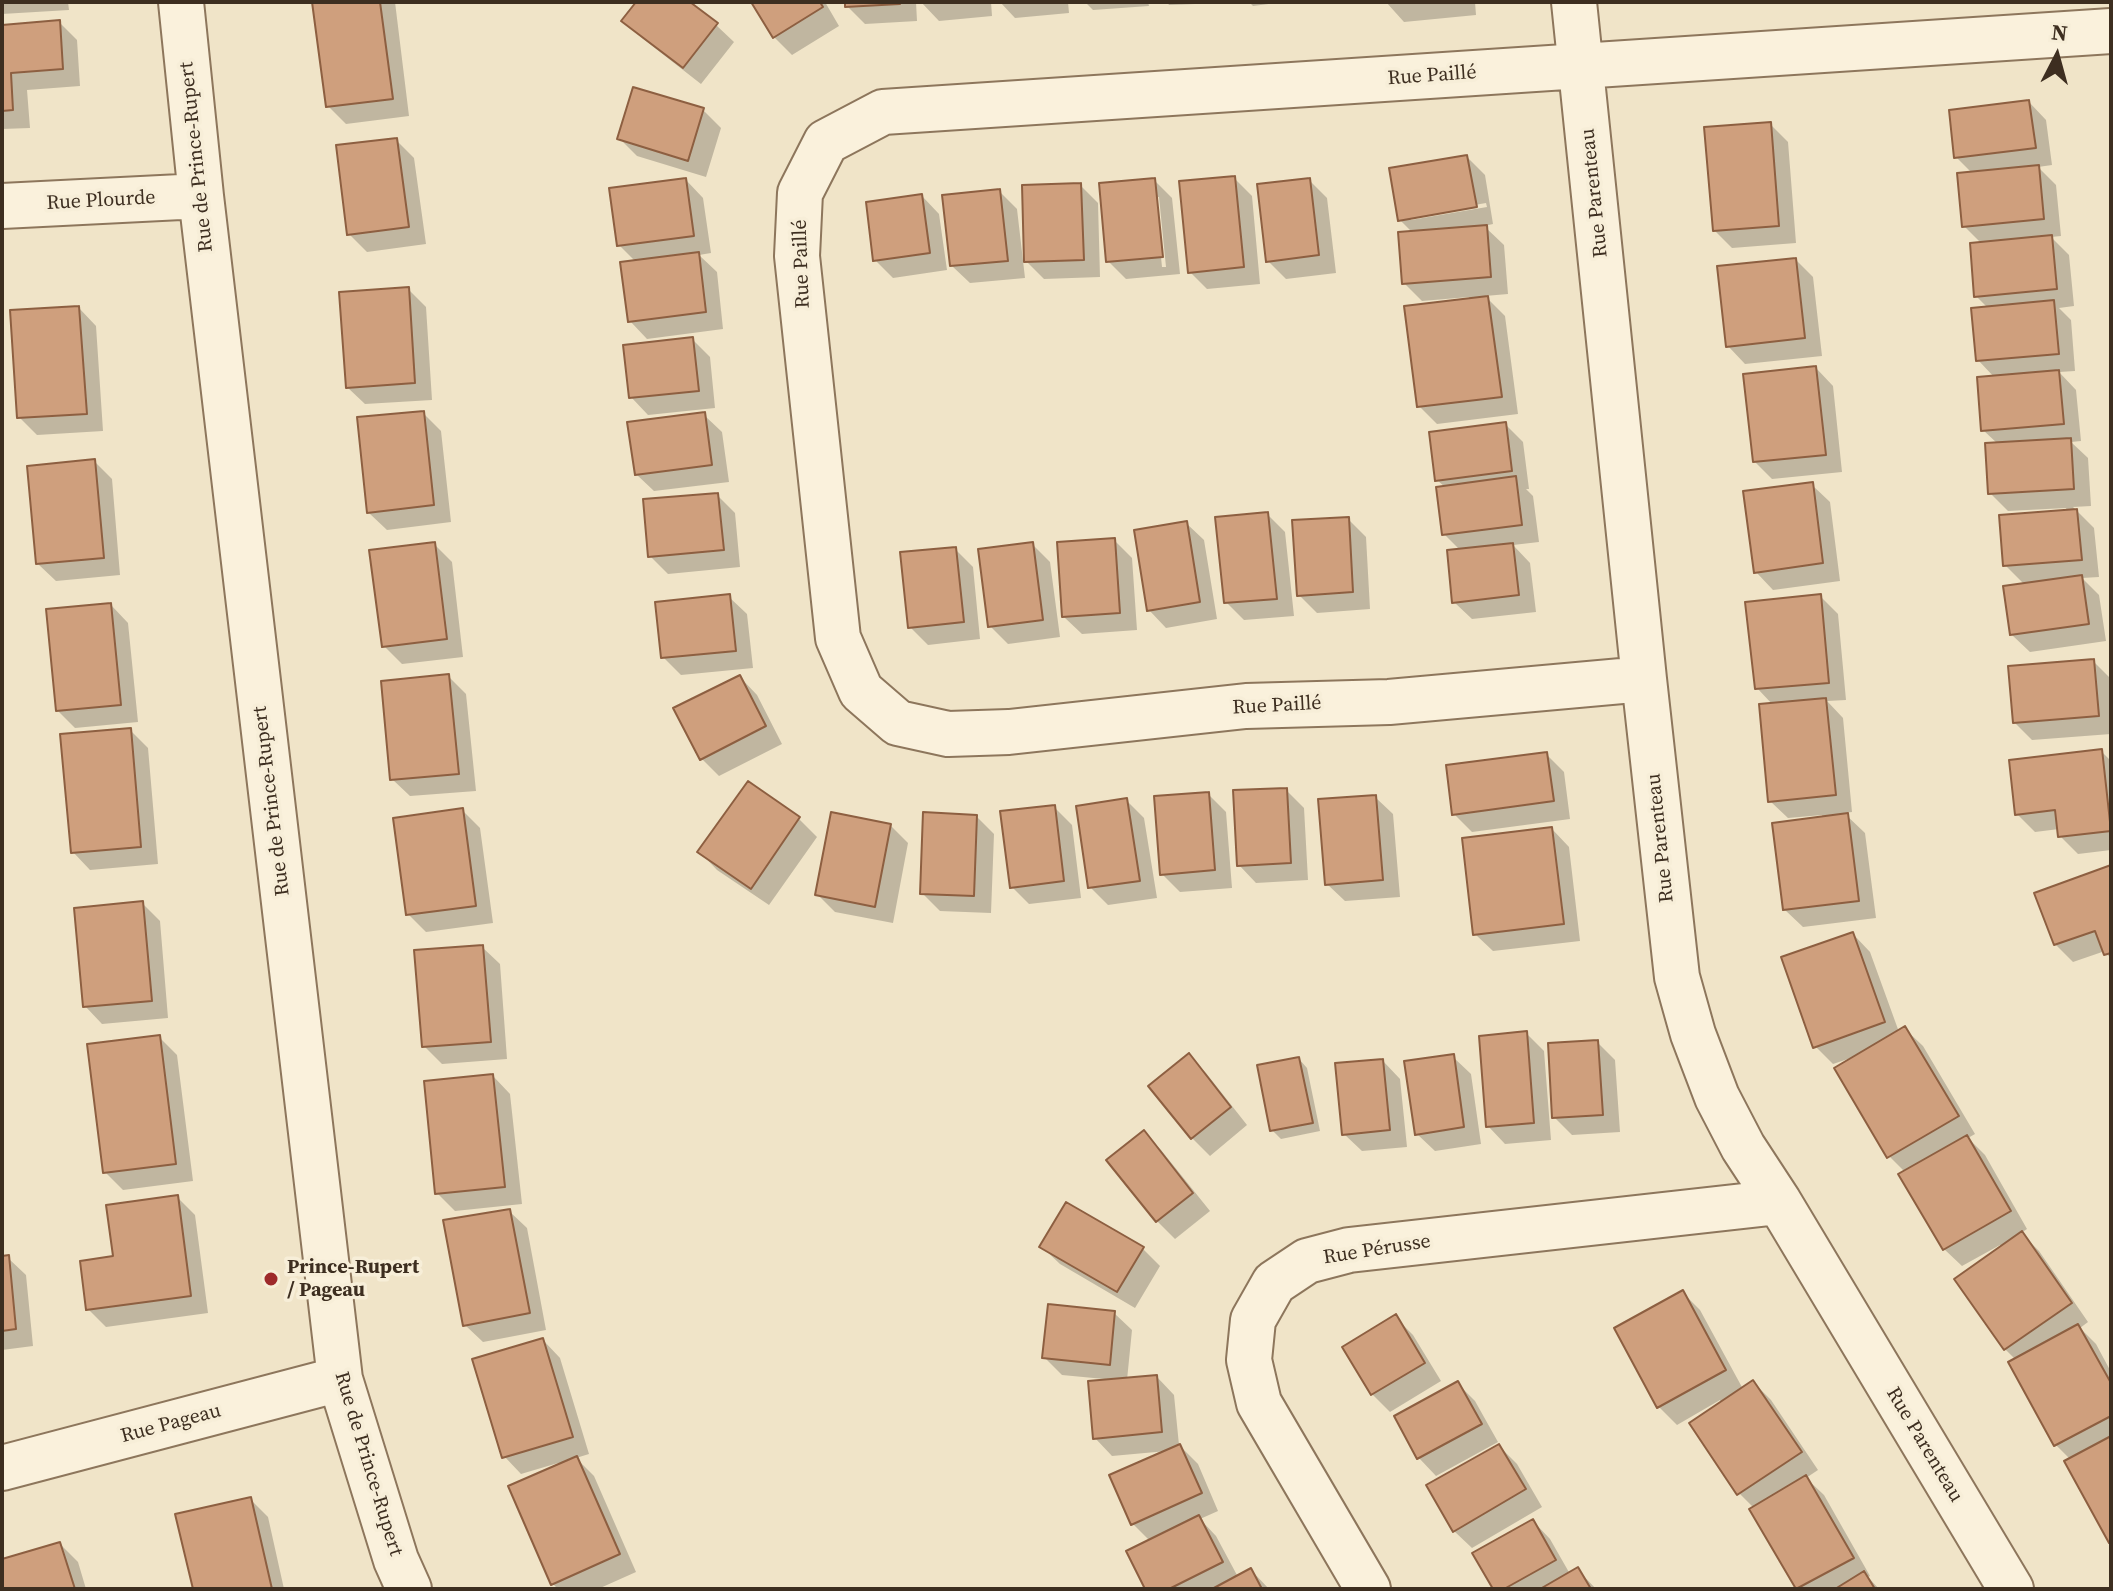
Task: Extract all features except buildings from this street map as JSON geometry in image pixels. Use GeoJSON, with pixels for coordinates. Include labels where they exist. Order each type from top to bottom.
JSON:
{"type":"FeatureCollection","features":[{"type":"Feature","properties":{"kind":"street","name":"Rue de Prince-Rupert"},"geometry":{"type":"LineString","coordinates":[[181,2],[340,1379],[396,1560],[409,1589]]}},
{"type":"Feature","properties":{"kind":"street","name":"Rue Parenteau"},"geometry":{"type":"LineString","coordinates":[[1574,2],[1677,977],[1693,1034],[1717,1097],[1743,1147],[2011,1589]]}},
{"type":"Feature","properties":{"kind":"street","name":"Rue Paillé"},"geometry":{"type":"LineString","coordinates":[[1644,679],[1389,702],[1246,706],[1009,732],[948,734],[898,723],[861,691],[838,638],[797,256],[800,193],[826,142],[883,112],[2111,31]]}},
{"type":"Feature","properties":{"kind":"street","name":"Rue Plourde"},"geometry":{"type":"LineString","coordinates":[[2,206],[201,196]]}},
{"type":"Feature","properties":{"kind":"street","name":"Rue Pérusse"},"geometry":{"type":"LineString","coordinates":[[1368,1589],[1259,1403],[1249,1360],[1253,1320],[1274,1283],[1307,1261],[1349,1250],[1779,1202]]}},
{"type":"Feature","properties":{"kind":"street","name":"Rue Pageau"},"geometry":{"type":"LineString","coordinates":[[2,1468],[340,1379]]}},
{"type":"Feature","properties":{"kind":"place","name":"Prince-Rupert / Pageau"},"geometry":{"type":"Point","coordinates":[271,1279]}}]}
